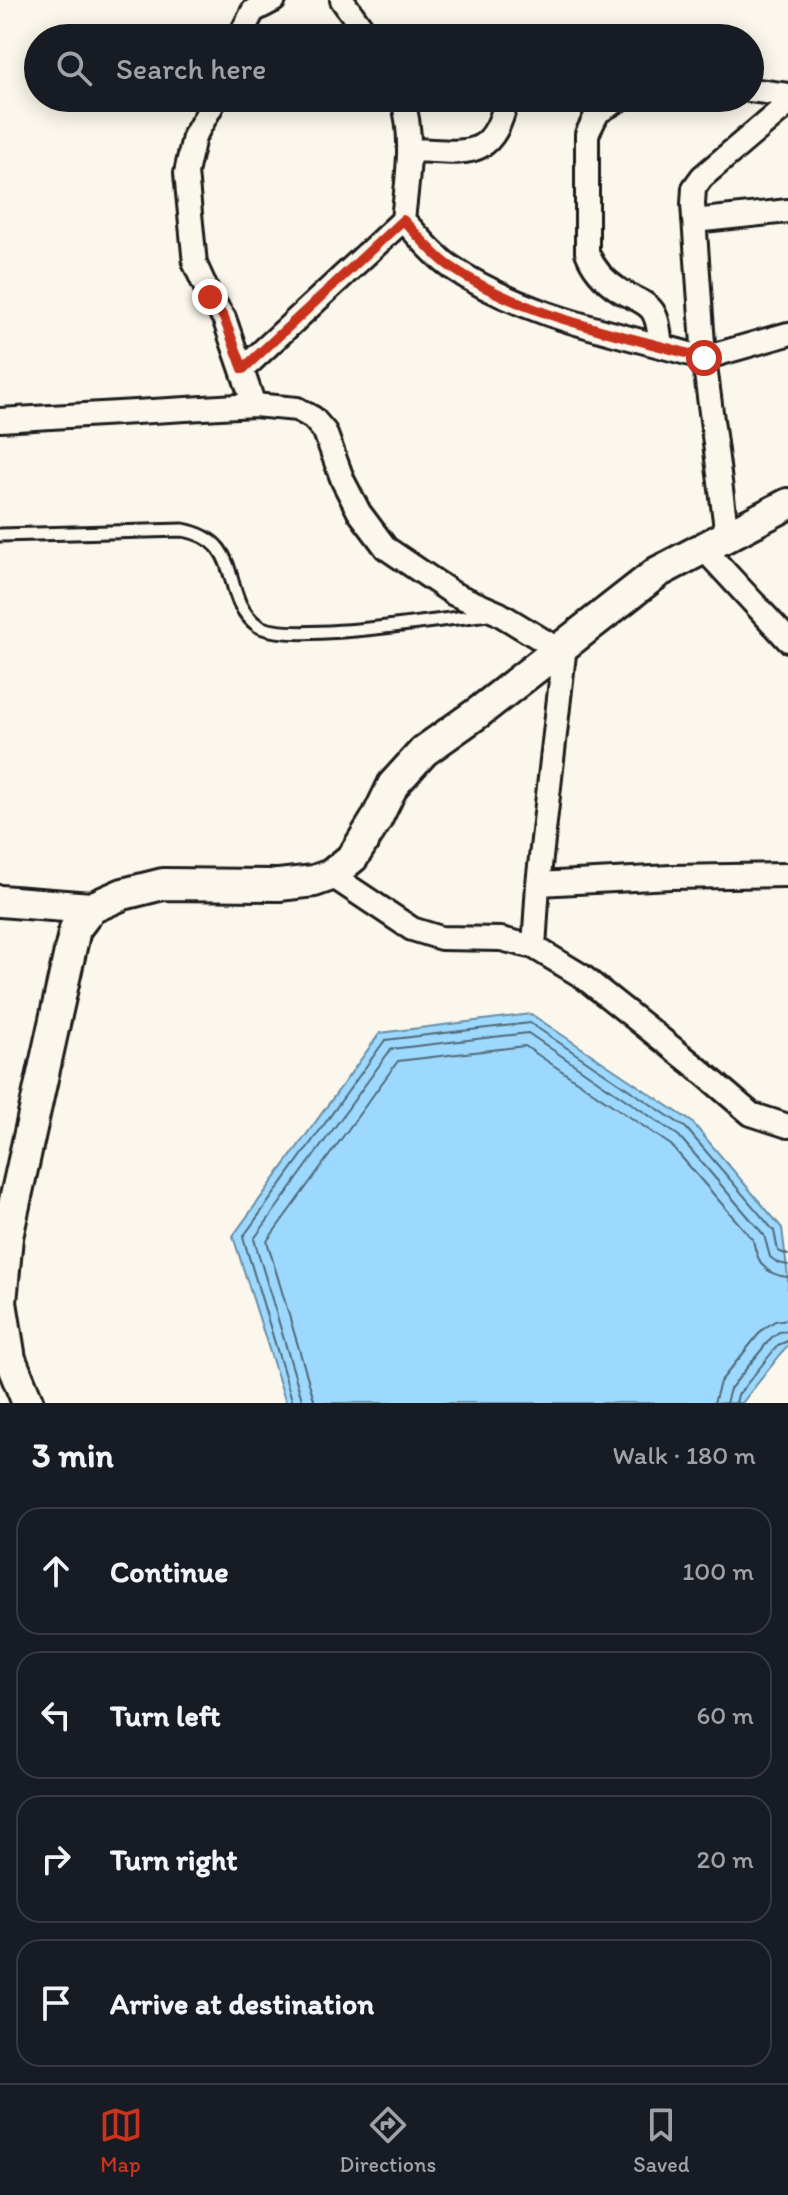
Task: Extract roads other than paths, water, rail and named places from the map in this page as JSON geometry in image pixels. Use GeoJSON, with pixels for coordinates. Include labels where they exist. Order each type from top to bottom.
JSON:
{"type":"FeatureCollection","features":[{"type":"Feature","properties":{"kind":"street"},"geometry":{"type":"LineString","coordinates":[[246,24],[253,11],[274,0]]}},
{"type":"Feature","properties":{"kind":"street"},"geometry":{"type":"LineString","coordinates":[[342,0],[359,24]]}},
{"type":"Feature","properties":{"kind":"street"},"geometry":{"type":"LineString","coordinates":[[764,92],[788,95]]}},
{"type":"Feature","properties":{"kind":"street"},"geometry":{"type":"LineString","coordinates":[[788,104],[702,177],[694,188],[715,542],[788,640]]}},
{"type":"Feature","properties":{"kind":"street"},"geometry":{"type":"LineString","coordinates":[[208,112],[194,137],[186,173],[195,264],[224,318],[254,405]]}},
{"type":"Feature","properties":{"kind":"street"},"geometry":{"type":"LineString","coordinates":[[243,369],[403,220],[409,150],[406,112]]}},
{"type":"Feature","properties":{"kind":"street"},"geometry":{"type":"LineString","coordinates":[[409,150],[475,150],[493,138],[503,112]]}},
{"type":"Feature","properties":{"kind":"street"},"geometry":{"type":"LineString","coordinates":[[598,112],[587,134],[587,252],[591,263],[602,276],[653,310],[661,346]]}},
{"type":"Feature","properties":{"kind":"street"},"geometry":{"type":"LineString","coordinates":[[694,221],[788,211]]}},
{"type":"Feature","properties":{"kind":"street"},"geometry":{"type":"LineString","coordinates":[[403,220],[449,266],[490,290],[537,311],[704,358],[788,334]]}},
{"type":"Feature","properties":{"kind":"street"},"geometry":{"type":"LineString","coordinates":[[0,420],[254,405],[297,409],[313,418],[325,432],[343,481],[359,512],[386,548],[454,594],[562,647]]}},
{"type":"Feature","properties":{"kind":"street"},"geometry":{"type":"LineString","coordinates":[[0,901],[91,908],[123,894],[163,884],[279,885],[314,881],[331,875],[353,857],[393,785],[424,751],[479,712],[658,572],[788,504]]}},
{"type":"Feature","properties":{"kind":"street"},"geometry":{"type":"LineString","coordinates":[[534,947],[562,647]]}},
{"type":"Feature","properties":{"kind":"street"},"geometry":{"type":"LineString","coordinates":[[331,875],[412,929],[441,938],[501,939],[534,947],[582,976],[751,1114],[788,1126]]}},
{"type":"Feature","properties":{"kind":"street"},"geometry":{"type":"LineString","coordinates":[[538,884],[788,875]]}},
{"type":"Feature","properties":{"kind":"street"},"geometry":{"type":"LineString","coordinates":[[28,1403],[10,1359],[1,1302],[7,1237],[75,929],[91,908]]}},
{"type":"Feature","properties":{"kind":"lane"},"geometry":{"type":"LineString","coordinates":[[0,535],[183,530],[197,533],[210,538],[222,552],[240,607],[258,626],[274,632],[323,633],[498,613]]}},
{"type":"Feature","properties":{"kind":"water"},"geometry":{"type":"Polygon","coordinates":[[[531,1014],[692,1122],[782,1228],[788,1277],[788,1345],[742,1403],[286,1403],[233,1236],[380,1033],[531,1014]]]}}]}
